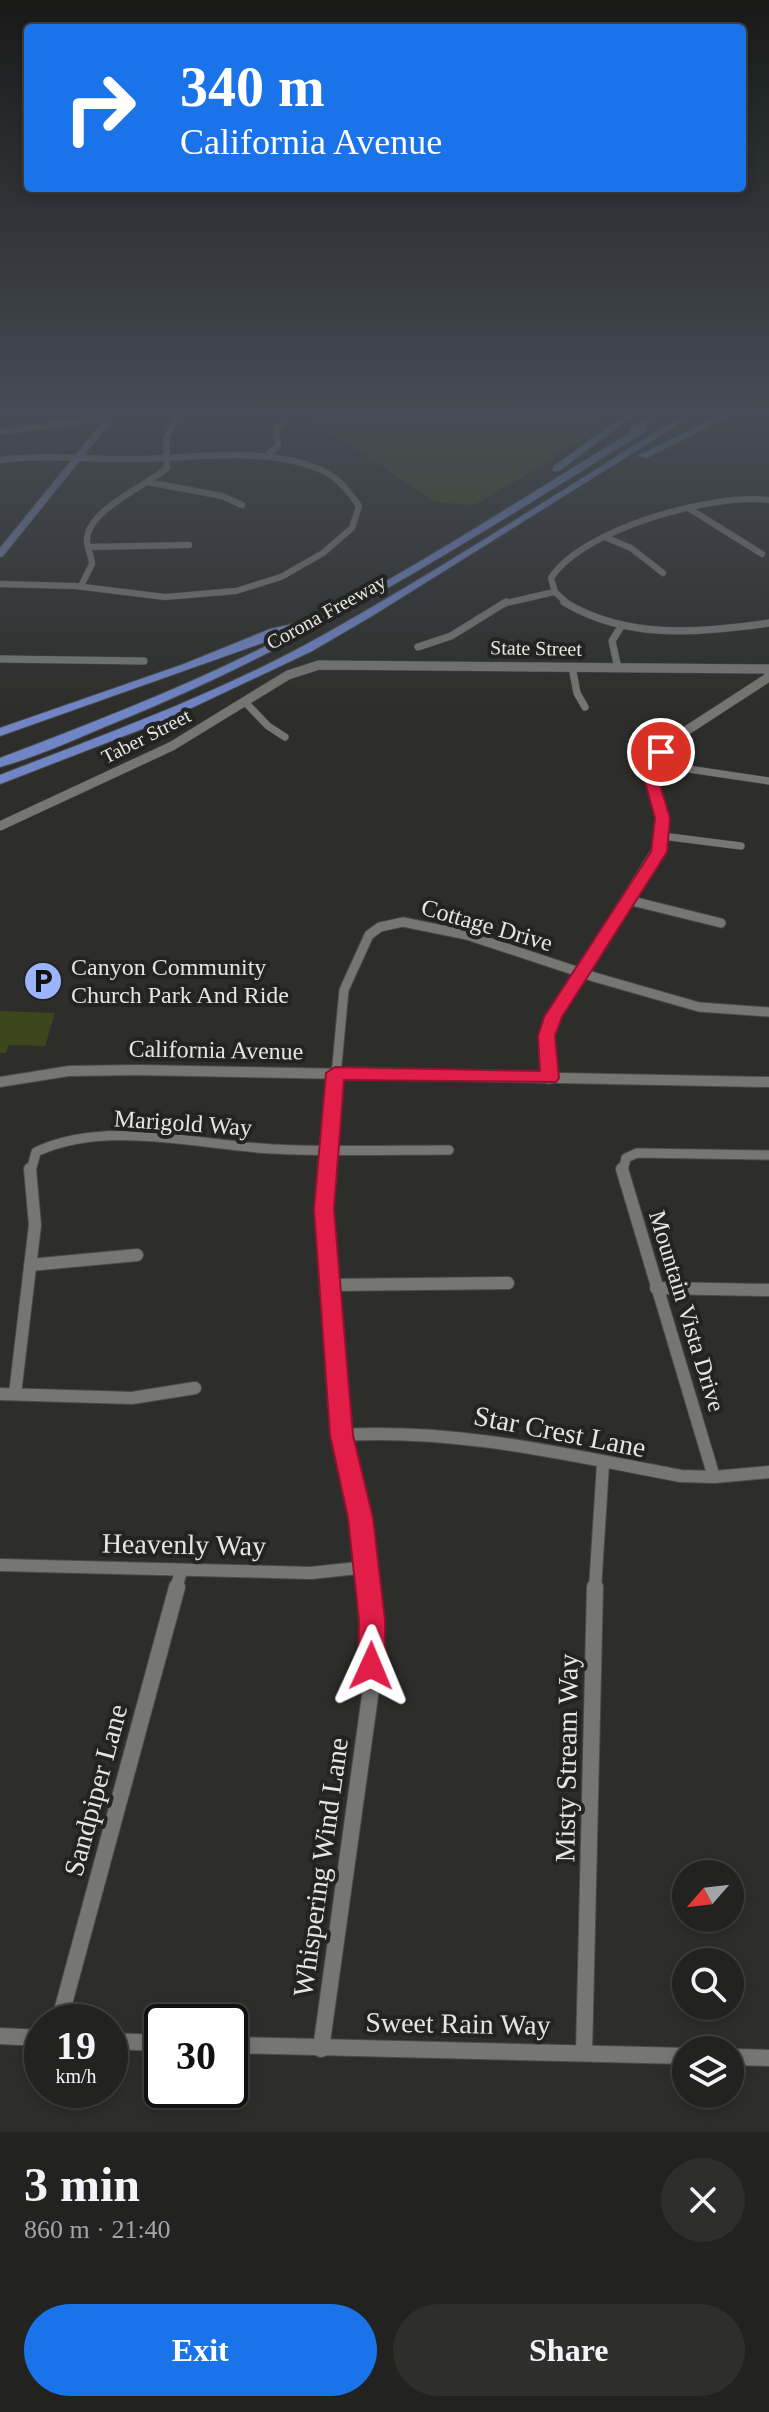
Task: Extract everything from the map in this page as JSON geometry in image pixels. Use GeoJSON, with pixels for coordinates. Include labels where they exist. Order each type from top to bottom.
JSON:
{"type":"FeatureCollection","features":[{"type":"Feature","properties":{"kind":"highway","name":"Corona Freeway"},"geometry":{"type":"LineString","coordinates":[[0,753],[160,690],[292,628],[491,513]]}},
{"type":"Feature","properties":{"kind":"highway"},"geometry":{"type":"LineString","coordinates":[[0,763],[135,710],[269,649],[508,513]]}},
{"type":"Feature","properties":{"kind":"highway"},"geometry":{"type":"LineString","coordinates":[[0,771],[162,707],[248,668],[379,598],[517,513]]}},
{"type":"Feature","properties":{"kind":"highway","name":"Corona Freeway"},"geometry":{"type":"LineString","coordinates":[[0,780],[163,716],[308,648],[530,513]]}},
{"type":"Feature","properties":{"kind":"highway"},"geometry":{"type":"LineString","coordinates":[[523,518],[532,513]]}},
{"type":"Feature","properties":{"kind":"highway"},"geometry":{"type":"LineString","coordinates":[[0,732],[292,628]]}},
{"type":"Feature","properties":{"kind":"highway"},"geometry":{"type":"LineString","coordinates":[[0,792],[136,734],[163,716]]}},
{"type":"Feature","properties":{"kind":"main road"},"geometry":{"type":"LineString","coordinates":[[0,554],[33,513]]}},
{"type":"Feature","properties":{"kind":"main road","name":"California Avenue"},"geometry":{"type":"LineString","coordinates":[[0,1082],[82,1071],[769,1082]]}},
{"type":"Feature","properties":{"kind":"street"},"geometry":{"type":"LineString","coordinates":[[81,586],[93,561],[87,535],[101,513]]}},
{"type":"Feature","properties":{"kind":"street"},"geometry":{"type":"LineString","coordinates":[[0,584],[81,586],[163,597],[240,591],[265,585],[301,569],[344,537],[355,525],[357,513]]}},
{"type":"Feature","properties":{"kind":"street"},"geometry":{"type":"LineString","coordinates":[[673,513],[649,520],[581,549],[556,567],[551,578],[554,592],[572,607],[622,625],[723,628],[769,623]]}},
{"type":"Feature","properties":{"kind":"street"},"geometry":{"type":"LineString","coordinates":[[698,513],[762,554]]}},
{"type":"Feature","properties":{"kind":"street"},"geometry":{"type":"LineString","coordinates":[[607,538],[631,548],[663,573]]}},
{"type":"Feature","properties":{"kind":"street"},"geometry":{"type":"LineString","coordinates":[[88,547],[189,545]]}},
{"type":"Feature","properties":{"kind":"street"},"geometry":{"type":"LineString","coordinates":[[418,647],[451,636],[507,601],[554,592]]}},
{"type":"Feature","properties":{"kind":"street"},"geometry":{"type":"LineString","coordinates":[[618,668],[612,641],[622,625]]}},
{"type":"Feature","properties":{"kind":"street"},"geometry":{"type":"LineString","coordinates":[[0,659],[144,661]]}},
{"type":"Feature","properties":{"kind":"street","name":"State Street"},"geometry":{"type":"LineString","coordinates":[[303,669],[339,663],[768,670]]}},
{"type":"Feature","properties":{"kind":"street"},"geometry":{"type":"LineString","coordinates":[[572,667],[577,693],[585,707]]}},
{"type":"Feature","properties":{"kind":"street","name":"Taber Street"},"geometry":{"type":"LineString","coordinates":[[0,826],[172,746],[303,669]]}},
{"type":"Feature","properties":{"kind":"street"},"geometry":{"type":"LineString","coordinates":[[549,1078],[546,1036],[553,1017],[659,852],[663,818],[652,782],[655,764],[672,740],[769,677],[768,670]]}},
{"type":"Feature","properties":{"kind":"street"},"geometry":{"type":"LineString","coordinates":[[245,702],[268,726],[285,737]]}},
{"type":"Feature","properties":{"kind":"street"},"geometry":{"type":"LineString","coordinates":[[655,764],[769,781]]}},
{"type":"Feature","properties":{"kind":"street"},"geometry":{"type":"LineString","coordinates":[[662,836],[741,846]]}},
{"type":"Feature","properties":{"kind":"street"},"geometry":{"type":"LineString","coordinates":[[628,900],[721,923]]}},
{"type":"Feature","properties":{"kind":"street","name":"Cottage Drive"},"geometry":{"type":"LineString","coordinates":[[380,927],[403,922],[467,935],[580,973],[699,1007],[769,1012]]}},
{"type":"Feature","properties":{"kind":"street","name":"Whispering Wind Lane"},"geometry":{"type":"LineString","coordinates":[[321,2049],[371,1689],[372,1620],[360,1518],[341,1435],[324,1209],[344,990],[369,935],[380,927]]}},
{"type":"Feature","properties":{"kind":"street","name":"Marigold Way"},"geometry":{"type":"LineString","coordinates":[[30,1265],[35,1225],[30,1165],[36,1152],[53,1144],[80,1139],[139,1137],[226,1147],[449,1150]]}},
{"type":"Feature","properties":{"kind":"street","name":"Mountain Vista Drive"},"geometry":{"type":"LineString","coordinates":[[714,1477],[622,1169],[626,1158],[637,1153],[769,1155]]}},
{"type":"Feature","properties":{"kind":"street"},"geometry":{"type":"LineString","coordinates":[[15,1394],[30,1265],[137,1255]]}},
{"type":"Feature","properties":{"kind":"street"},"geometry":{"type":"LineString","coordinates":[[329,1285],[508,1283]]}},
{"type":"Feature","properties":{"kind":"street"},"geometry":{"type":"LineString","coordinates":[[656,1288],[769,1290]]}},
{"type":"Feature","properties":{"kind":"street"},"geometry":{"type":"LineString","coordinates":[[0,1394],[132,1398],[195,1388]]}},
{"type":"Feature","properties":{"kind":"street","name":"Star Crest Lane"},"geometry":{"type":"LineString","coordinates":[[341,1435],[392,1432],[468,1437],[653,1473],[714,1477],[769,1472]]}},
{"type":"Feature","properties":{"kind":"street","name":"Misty Stream Way"},"geometry":{"type":"LineString","coordinates":[[584,2053],[596,1563],[603,1464]]}},
{"type":"Feature","properties":{"kind":"street","name":"Heavenly Way"},"geometry":{"type":"LineString","coordinates":[[0,1565],[311,1573],[367,1567]]}},
{"type":"Feature","properties":{"kind":"street","name":"Sandpiper Lane"},"geometry":{"type":"LineString","coordinates":[[64,2004],[181,1571]]}},
{"type":"Feature","properties":{"kind":"street"},"geometry":{"type":"LineString","coordinates":[[0,2036],[24,2037]]}},
{"type":"Feature","properties":{"kind":"street","name":"Sweet Rain Way"},"geometry":{"type":"LineString","coordinates":[[248,2046],[672,2056]]}},
{"type":"Feature","properties":{"kind":"street"},"geometry":{"type":"LineString","coordinates":[[744,2057],[769,2058]]}},
{"type":"Feature","properties":{"kind":"green space"},"geometry":{"type":"Polygon","coordinates":[[[0,1011],[55,1013],[45,1046],[9,1045],[6,1053],[0,1053],[0,1011]]]}},
{"type":"Feature","properties":{"kind":"place","name":"Canyon Community Church Park And Ride"},"geometry":{"type":"Point","coordinates":[43,981]}},
{"type":"Feature","properties":{"kind":"route"},"geometry":{"type":"LineString","coordinates":[[371,1666],[372,1620],[367,1567],[360,1518],[341,1435],[324,1209],[335,1073],[549,1078],[546,1036],[553,1017],[659,852],[663,818],[652,782],[661,752]]}}]}
